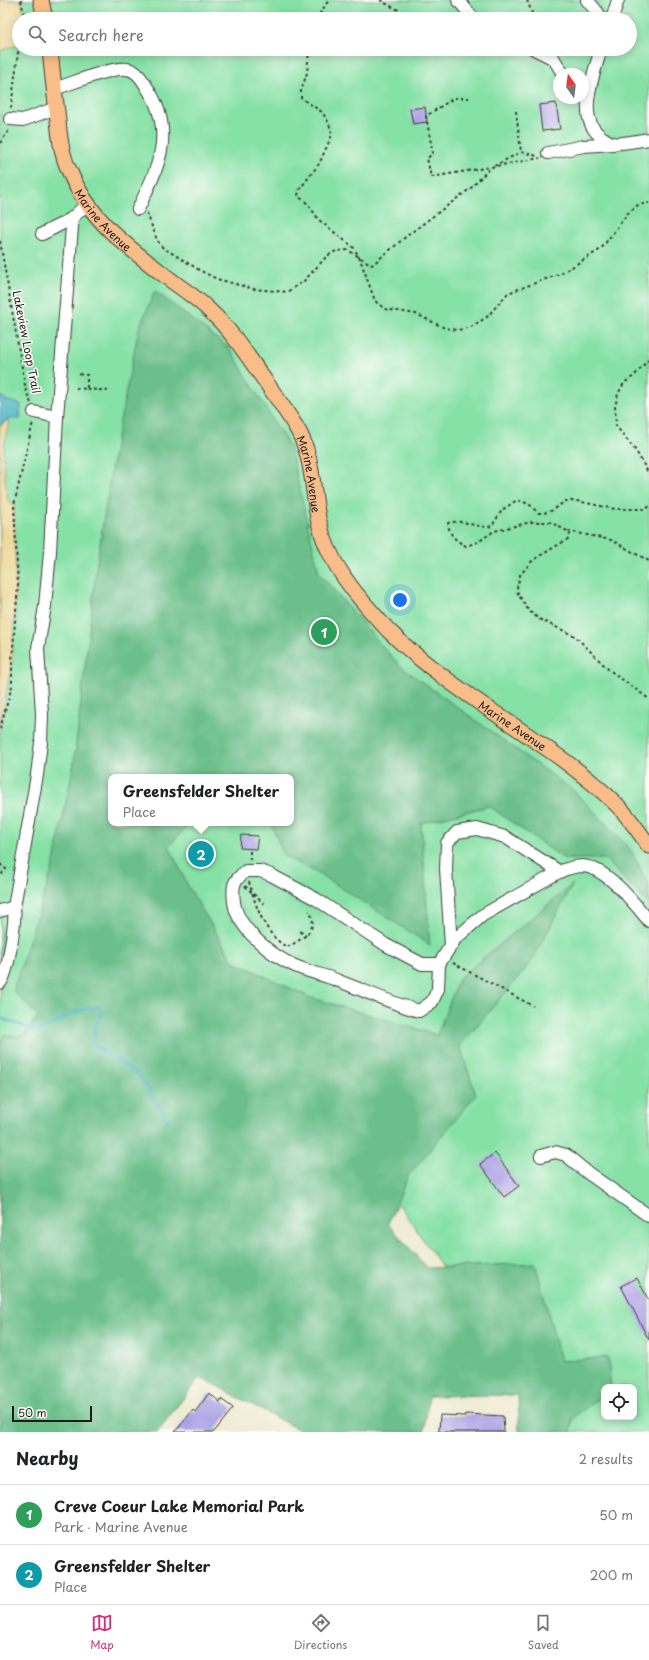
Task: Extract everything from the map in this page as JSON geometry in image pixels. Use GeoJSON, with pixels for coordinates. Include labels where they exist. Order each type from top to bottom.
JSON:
{"type":"FeatureCollection","features":[{"type":"Feature","properties":{"kind":"main road"},"geometry":{"type":"LineString","coordinates":[[41,0],[44,12]]}},
{"type":"Feature","properties":{"kind":"main road","name":"Marine Avenue"},"geometry":{"type":"LineString","coordinates":[[51,56],[61,144],[65,161],[75,183],[88,204],[114,236],[207,307],[228,328],[242,346],[299,430],[311,467],[318,518],[325,544],[336,566],[353,590],[391,633],[424,663],[570,765],[592,783],[618,807],[649,846]]}},
{"type":"Feature","properties":{"kind":"street"},"geometry":{"type":"LineString","coordinates":[[458,0],[468,12]]}},
{"type":"Feature","properties":{"kind":"street"},"geometry":{"type":"LineString","coordinates":[[587,0],[596,12]]}},
{"type":"Feature","properties":{"kind":"street"},"geometry":{"type":"LineString","coordinates":[[614,12],[618,0]]}},
{"type":"Feature","properties":{"kind":"street"},"geometry":{"type":"LineString","coordinates":[[548,56],[554,59],[559,68]]}},
{"type":"Feature","properties":{"kind":"street"},"geometry":{"type":"LineString","coordinates":[[598,56],[587,100],[588,116],[597,134],[613,144]]}},
{"type":"Feature","properties":{"kind":"street"},"geometry":{"type":"LineString","coordinates":[[54,89],[122,68],[134,71],[143,80],[157,108],[162,126],[163,145],[158,164],[138,208]]}},
{"type":"Feature","properties":{"kind":"street"},"geometry":{"type":"LineString","coordinates":[[10,119],[23,120],[32,115],[56,108]]}},
{"type":"Feature","properties":{"kind":"street"},"geometry":{"type":"LineString","coordinates":[[584,146],[593,134],[593,128]]}},
{"type":"Feature","properties":{"kind":"street"},"geometry":{"type":"LineString","coordinates":[[548,153],[584,146],[649,139]]}},
{"type":"Feature","properties":{"kind":"street"},"geometry":{"type":"LineString","coordinates":[[42,234],[71,220],[88,204]]}},
{"type":"Feature","properties":{"kind":"street"},"geometry":{"type":"LineString","coordinates":[[0,983],[5,976],[8,961],[15,914],[14,907],[37,775],[41,743],[42,714],[38,648],[45,606],[50,552],[57,417],[72,226],[71,220]]}},
{"type":"Feature","properties":{"kind":"street"},"geometry":{"type":"LineString","coordinates":[[34,412],[57,417]]}},
{"type":"Feature","properties":{"kind":"street"},"geometry":{"type":"LineString","coordinates":[[451,945],[446,869],[447,843],[457,832],[476,829],[505,837],[560,872]]}},
{"type":"Feature","properties":{"kind":"street"},"geometry":{"type":"LineString","coordinates":[[441,961],[422,964],[386,946],[316,899],[271,875],[260,872],[246,871],[238,877],[232,887],[234,905],[243,925],[267,948],[294,966],[338,980],[398,1005],[419,1011],[432,1002],[438,989],[441,961],[455,939],[483,915],[560,872],[583,866],[593,869],[626,893],[649,921]]}},
{"type":"Feature","properties":{"kind":"street"},"geometry":{"type":"LineString","coordinates":[[0,911],[14,907]]}},
{"type":"Feature","properties":{"kind":"street"},"geometry":{"type":"LineString","coordinates":[[541,1156],[555,1152],[566,1155],[588,1173],[649,1216]]}},
{"type":"Feature","properties":{"kind":"path"},"geometry":{"type":"LineString","coordinates":[[21,0],[24,12]]}},
{"type":"Feature","properties":{"kind":"path"},"geometry":{"type":"LineString","coordinates":[[321,12],[329,0]]}},
{"type":"Feature","properties":{"kind":"path"},"geometry":{"type":"LineString","coordinates":[[380,0],[393,8],[407,12]]}},
{"type":"Feature","properties":{"kind":"path"},"geometry":{"type":"LineString","coordinates":[[527,0],[532,12]]}},
{"type":"Feature","properties":{"kind":"path"},"geometry":{"type":"LineString","coordinates":[[0,143],[8,132],[18,56]]}},
{"type":"Feature","properties":{"kind":"path"},"geometry":{"type":"LineString","coordinates":[[308,56],[307,73],[301,91],[301,98],[322,112],[329,123],[332,135],[318,164],[299,190],[298,196],[308,204],[319,220],[354,248],[360,259],[375,301],[385,310],[416,314],[445,328],[458,330],[471,327],[487,317],[508,293],[562,273],[600,249],[628,213],[638,205],[649,203]]}},
{"type":"Feature","properties":{"kind":"path"},"geometry":{"type":"LineString","coordinates":[[138,208],[146,211],[156,240],[162,247],[201,272],[217,279],[254,289],[287,292],[304,281],[327,256],[336,251],[348,250],[372,265],[408,235],[472,188],[491,167],[522,152],[544,158],[491,167],[431,177],[427,158],[432,154],[426,116],[454,98],[469,98]]}},
{"type":"Feature","properties":{"kind":"path"},"geometry":{"type":"LineString","coordinates":[[516,111],[522,152]]}},
{"type":"Feature","properties":{"kind":"path","name":"Lakeview Loop Trail"},"geometry":{"type":"LineString","coordinates":[[0,241],[26,391],[34,412]]}},
{"type":"Feature","properties":{"kind":"path"},"geometry":{"type":"LineString","coordinates":[[649,359],[634,376],[624,383],[618,394],[615,407],[616,426],[636,451],[649,474]]}},
{"type":"Feature","properties":{"kind":"path"},"geometry":{"type":"LineString","coordinates":[[77,374],[87,375],[87,389]]}},
{"type":"Feature","properties":{"kind":"path"},"geometry":{"type":"LineString","coordinates":[[76,388],[111,391]]}},
{"type":"Feature","properties":{"kind":"path"},"geometry":{"type":"LineString","coordinates":[[0,729],[12,686],[12,660],[18,585],[14,505],[34,412]]}},
{"type":"Feature","properties":{"kind":"path"},"geometry":{"type":"LineString","coordinates":[[649,506],[647,509],[615,509],[577,501],[564,500],[550,512],[544,514],[538,513],[529,504],[517,500],[502,510],[492,526],[486,528],[467,522],[454,521],[448,523],[449,529],[455,540],[466,546],[478,542],[494,531],[531,522],[550,522],[567,531],[611,540],[649,561]]}},
{"type":"Feature","properties":{"kind":"path"},"geometry":{"type":"LineString","coordinates":[[567,531],[570,537],[568,540],[533,560],[520,575],[517,588],[518,594],[529,611],[540,619],[575,636],[608,669],[649,699]]}},
{"type":"Feature","properties":{"kind":"path"},"geometry":{"type":"LineString","coordinates":[[250,849],[249,880],[252,894],[263,921],[280,944],[287,947],[306,936],[312,927],[313,917],[309,911]]}},
{"type":"Feature","properties":{"kind":"path"},"geometry":{"type":"LineString","coordinates":[[0,864],[6,869],[0,876]]}},
{"type":"Feature","properties":{"kind":"path"},"geometry":{"type":"LineString","coordinates":[[238,877],[252,894],[264,904]]}},
{"type":"Feature","properties":{"kind":"path"},"geometry":{"type":"LineString","coordinates":[[300,931],[306,936]]}},
{"type":"Feature","properties":{"kind":"path"},"geometry":{"type":"LineString","coordinates":[[441,961],[533,1006]]}},
{"type":"Feature","properties":{"kind":"green space"},"geometry":{"type":"Polygon","coordinates":[[[0,0],[649,0],[649,1432],[557,1432],[372,1166],[0,1432],[0,0]]]}},
{"type":"Feature","properties":{"kind":"green space"},"geometry":{"type":"Polygon","coordinates":[[[155,291],[230,349],[290,448],[319,573],[400,666],[574,791],[631,850],[649,886],[649,904],[605,859],[564,859],[489,806],[421,823],[430,945],[321,875],[284,856],[272,826],[294,826],[294,774],[108,774],[108,826],[187,826],[169,846],[188,886],[233,961],[309,997],[437,1035],[459,978],[573,884],[532,961],[460,1046],[476,1095],[408,1176],[388,1224],[427,1268],[535,1263],[561,1361],[608,1357],[611,1384],[601,1384],[601,1396],[573,1418],[571,1432],[519,1432],[518,1395],[429,1396],[424,1432],[303,1432],[200,1377],[157,1432],[0,1432],[0,1045],[4,1035],[23,1036],[38,1016],[13,991],[53,867],[74,762],[97,563],[115,446],[139,328],[155,291]]]}},
{"type":"Feature","properties":{"kind":"sand"},"geometry":{"type":"Polygon","coordinates":[[[0,0],[21,0],[24,12],[12,12],[12,47],[0,52],[0,0]]]}},
{"type":"Feature","properties":{"kind":"sand"},"geometry":{"type":"Polygon","coordinates":[[[9,419],[10,423],[5,440],[4,461],[8,501],[14,505],[16,583],[12,660],[0,729],[0,426],[9,419]]]}},
{"type":"Feature","properties":{"kind":"water"},"geometry":{"type":"Polygon","coordinates":[[[0,395],[8,401],[21,404],[20,419],[9,419],[0,426],[0,395]]]}},
{"type":"Feature","properties":{"kind":"building"},"geometry":{"type":"Polygon","coordinates":[[[556,104],[560,129],[542,131],[539,105],[556,104]]]}},
{"type":"Feature","properties":{"kind":"building"},"geometry":{"type":"Polygon","coordinates":[[[425,107],[427,122],[413,124],[410,109],[425,107]]]}},
{"type":"Feature","properties":{"kind":"building"},"geometry":{"type":"Polygon","coordinates":[[[241,835],[258,836],[256,849],[240,848],[241,835]]]}},
{"type":"Feature","properties":{"kind":"building"},"geometry":{"type":"Polygon","coordinates":[[[201,843],[210,846],[213,855],[210,864],[201,867],[192,864],[189,855],[192,846],[201,843]]]}},
{"type":"Feature","properties":{"kind":"building"},"geometry":{"type":"Polygon","coordinates":[[[495,1153],[519,1186],[504,1197],[480,1164],[495,1153]]]}},
{"type":"Feature","properties":{"kind":"building"},"geometry":{"type":"Polygon","coordinates":[[[637,1278],[649,1301],[649,1340],[621,1286],[637,1278]]]}},
{"type":"Feature","properties":{"kind":"building"},"geometry":{"type":"Polygon","coordinates":[[[209,1393],[220,1402],[221,1399],[233,1408],[214,1432],[175,1432],[193,1410],[195,1412],[209,1393]]]}},
{"type":"Feature","properties":{"kind":"building"},"geometry":{"type":"Polygon","coordinates":[[[465,1414],[503,1416],[504,1432],[439,1432],[440,1415],[465,1416],[465,1414]]]}},
{"type":"Feature","properties":{"kind":"waterway"},"geometry":{"type":"LineString","coordinates":[[0,1018],[38,1031],[78,1011],[99,1006],[103,1013],[94,1027],[95,1045],[139,1075],[168,1121],[168,1119]]}},
{"type":"Feature","properties":{"kind":"place","name":"Creve Coeur Lake Memorial Park"},"geometry":{"type":"Point","coordinates":[324,632]}},
{"type":"Feature","properties":{"kind":"place","name":"Greensfelder Shelter"},"geometry":{"type":"Point","coordinates":[201,854]}}]}
